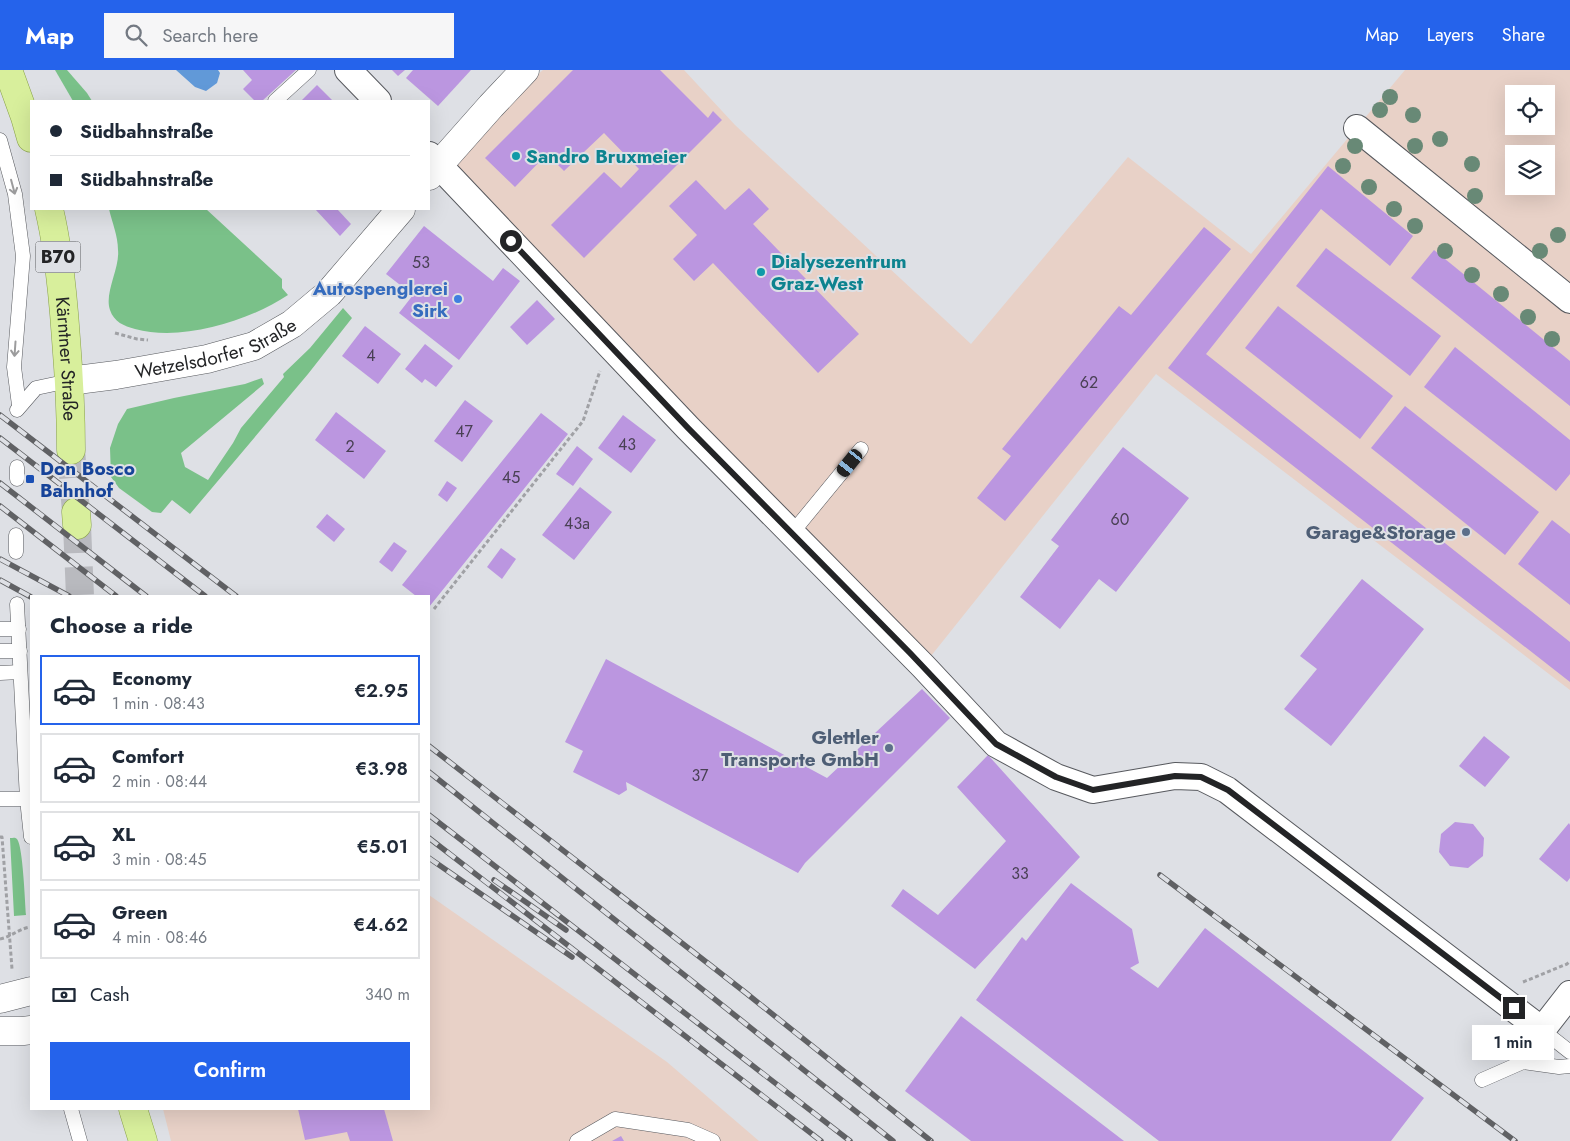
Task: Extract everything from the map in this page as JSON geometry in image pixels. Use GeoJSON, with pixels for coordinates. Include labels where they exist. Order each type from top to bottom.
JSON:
{"type":"FeatureCollection","features":[{"type":"Feature","properties":{"kind":"main road"},"geometry":{"type":"LineString","coordinates":[[8,70],[30,134]]}},
{"type":"Feature","properties":{"kind":"main road"},"geometry":{"type":"LineString","coordinates":[[432,165],[525,70]]}},
{"type":"Feature","properties":{"kind":"main road","name":"Kärntner Straße"},"geometry":{"type":"LineString","coordinates":[[49,210],[62,288],[72,450]]}},
{"type":"Feature","properties":{"kind":"main road","name":"Wetzelsdorfer Straße"},"geometry":{"type":"LineString","coordinates":[[69,381],[207,359],[254,346],[292,324],[329,294],[400,210]]}},
{"type":"Feature","properties":{"kind":"main road"},"geometry":{"type":"LineString","coordinates":[[0,1031],[30,1030]]}},
{"type":"Feature","properties":{"kind":"main road"},"geometry":{"type":"LineString","coordinates":[[133,1110],[143,1141]]}},
{"type":"Feature","properties":{"kind":"street"},"geometry":{"type":"LineString","coordinates":[[348,70],[377,100]]}},
{"type":"Feature","properties":{"kind":"street"},"geometry":{"type":"LineString","coordinates":[[1357,128],[1570,300]]}},
{"type":"Feature","properties":{"kind":"street"},"geometry":{"type":"LineString","coordinates":[[432,165],[609,345],[710,459],[792,533],[923,666],[996,744],[1056,777],[1098,793],[1175,776],[1201,777],[1228,790],[1536,1034],[1570,994]]}},
{"type":"Feature","properties":{"kind":"lane"},"geometry":{"type":"LineString","coordinates":[[276,100],[309,70]]}},
{"type":"Feature","properties":{"kind":"lane"},"geometry":{"type":"LineString","coordinates":[[0,140],[15,194],[23,256],[14,367],[18,408],[36,388],[69,381]]}},
{"type":"Feature","properties":{"kind":"lane"},"geometry":{"type":"LineString","coordinates":[[792,533],[861,449]]}},
{"type":"Feature","properties":{"kind":"lane"},"geometry":{"type":"LineString","coordinates":[[16,535],[16,552]]}},
{"type":"Feature","properties":{"kind":"lane"},"geometry":{"type":"LineString","coordinates":[[16,604],[30,828]]}},
{"type":"Feature","properties":{"kind":"lane"},"geometry":{"type":"LineString","coordinates":[[0,629],[19,629]]}},
{"type":"Feature","properties":{"kind":"lane"},"geometry":{"type":"LineString","coordinates":[[0,651],[20,651]]}},
{"type":"Feature","properties":{"kind":"lane"},"geometry":{"type":"LineString","coordinates":[[0,673],[20,672]]}},
{"type":"Feature","properties":{"kind":"lane"},"geometry":{"type":"LineString","coordinates":[[0,799],[27,799]]}},
{"type":"Feature","properties":{"kind":"lane"},"geometry":{"type":"LineString","coordinates":[[1536,1034],[1570,1052]]}},
{"type":"Feature","properties":{"kind":"lane"},"geometry":{"type":"LineString","coordinates":[[1482,1080],[1522,1062],[1559,1067],[1570,1066]]}},
{"type":"Feature","properties":{"kind":"lane"},"geometry":{"type":"LineString","coordinates":[[71,1110],[80,1141]]}},
{"type":"Feature","properties":{"kind":"lane"},"geometry":{"type":"LineString","coordinates":[[577,1141],[616,1119],[713,1141]]}},
{"type":"Feature","properties":{"kind":"path"},"geometry":{"type":"LineString","coordinates":[[115,334],[137,339],[155,340]]}},
{"type":"Feature","properties":{"kind":"path"},"geometry":{"type":"LineString","coordinates":[[434,609],[583,421],[609,345]]}},
{"type":"Feature","properties":{"kind":"path"},"geometry":{"type":"LineString","coordinates":[[1,837],[8,937],[15,989]]}},
{"type":"Feature","properties":{"kind":"path"},"geometry":{"type":"LineString","coordinates":[[0,939],[30,927]]}},
{"type":"Feature","properties":{"kind":"path"},"geometry":{"type":"LineString","coordinates":[[1519,983],[1529,981],[1567,964],[1570,960]]}},
{"type":"Feature","properties":{"kind":"shaded area"},"geometry":{"type":"Polygon","coordinates":[[[543,70],[684,70],[735,125],[971,344],[1128,157],[1251,254],[1405,70],[1570,70],[1570,690],[1156,374],[923,666],[430,163],[543,70]]]}},
{"type":"Feature","properties":{"kind":"shaded area"},"geometry":{"type":"Polygon","coordinates":[[[430,896],[667,1062],[759,1141],[171,1141],[163,1110],[430,1110],[430,896]]]}},
{"type":"Feature","properties":{"kind":"green space"},"geometry":{"type":"Polygon","coordinates":[[[55,70],[67,70],[91,100],[72,100],[55,70]]]}},
{"type":"Feature","properties":{"kind":"green space"},"geometry":{"type":"Polygon","coordinates":[[[109,210],[207,210],[282,279],[282,288],[288,295],[254,313],[214,327],[173,333],[135,329],[123,325],[114,318],[110,310],[110,288],[118,257],[117,240],[109,210]]]}},
{"type":"Feature","properties":{"kind":"green space"},"geometry":{"type":"Polygon","coordinates":[[[343,308],[352,318],[308,374],[190,514],[172,500],[161,513],[152,512],[119,488],[111,477],[110,448],[118,424],[127,409],[245,384],[262,378],[264,384],[181,453],[185,467],[208,480],[241,428],[284,377],[283,374],[310,348],[343,308]]]}},
{"type":"Feature","properties":{"kind":"green space"},"geometry":{"type":"Polygon","coordinates":[[[10,838],[16,838],[19,844],[26,915],[14,916],[10,838]]]}},
{"type":"Feature","properties":{"kind":"water"},"geometry":{"type":"Polygon","coordinates":[[[176,70],[218,70],[220,73],[217,83],[206,91],[195,87],[176,70]]]}},
{"type":"Feature","properties":{"kind":"building"},"geometry":{"type":"Polygon","coordinates":[[[243,70],[296,70],[263,100],[254,100],[243,89],[252,80],[243,70]]]}},
{"type":"Feature","properties":{"kind":"building"},"geometry":{"type":"Polygon","coordinates":[[[392,70],[405,70],[398,76],[392,70]]]}},
{"type":"Feature","properties":{"kind":"building"},"geometry":{"type":"Polygon","coordinates":[[[413,70],[471,70],[438,106],[406,78],[413,70]]]}},
{"type":"Feature","properties":{"kind":"building"},"geometry":{"type":"Polygon","coordinates":[[[573,70],[660,70],[708,118],[713,111],[722,120],[584,258],[551,225],[604,172],[621,188],[639,169],[604,133],[564,171],[547,154],[515,187],[485,158],[573,70]]]}},
{"type":"Feature","properties":{"kind":"building"},"geometry":{"type":"Polygon","coordinates":[[[317,85],[332,100],[302,100],[317,85]]]}},
{"type":"Feature","properties":{"kind":"building"},"geometry":{"type":"Polygon","coordinates":[[[1328,166],[1413,236],[1390,266],[1321,209],[1206,354],[1570,642],[1570,682],[1168,368],[1328,166]]]}},
{"type":"Feature","properties":{"kind":"building","name":"Dialysezentrum Graz-West"},"geometry":{"type":"Polygon","coordinates":[[[696,180],[725,210],[749,188],[769,209],[753,224],[859,334],[818,373],[713,263],[694,281],[673,259],[697,235],[669,206],[696,180]]]}},
{"type":"Feature","properties":{"kind":"building"},"geometry":{"type":"Polygon","coordinates":[[[316,210],[338,210],[351,224],[340,236],[316,210]]]}},
{"type":"Feature","properties":{"kind":"building"},"geometry":{"type":"Polygon","coordinates":[[[424,226],[493,281],[503,268],[520,281],[459,360],[399,313],[413,295],[386,274],[424,226]]]}},
{"type":"Feature","properties":{"kind":"building"},"geometry":{"type":"Polygon","coordinates":[[[1204,227],[1231,249],[1005,521],[977,498],[1011,456],[1002,449],[1119,306],[1131,315],[1204,227]]]}},
{"type":"Feature","properties":{"kind":"building"},"geometry":{"type":"Polygon","coordinates":[[[1326,248],[1441,336],[1410,376],[1296,286],[1326,248]]]}},
{"type":"Feature","properties":{"kind":"building"},"geometry":{"type":"Polygon","coordinates":[[[1434,250],[1570,361],[1570,406],[1411,278],[1434,250]]]}},
{"type":"Feature","properties":{"kind":"building"},"geometry":{"type":"Polygon","coordinates":[[[537,300],[555,319],[527,345],[510,327],[537,300]]]}},
{"type":"Feature","properties":{"kind":"building"},"geometry":{"type":"Polygon","coordinates":[[[1278,306],[1393,396],[1360,439],[1245,348],[1278,306]]]}},
{"type":"Feature","properties":{"kind":"building"},"geometry":{"type":"Polygon","coordinates":[[[365,326],[401,354],[378,384],[342,356],[365,326]]]}},
{"type":"Feature","properties":{"kind":"building"},"geometry":{"type":"Polygon","coordinates":[[[425,344],[453,366],[436,387],[425,379],[422,383],[405,369],[425,344]]]}},
{"type":"Feature","properties":{"kind":"building"},"geometry":{"type":"Polygon","coordinates":[[[1455,347],[1570,440],[1570,474],[1556,491],[1424,387],[1455,347]]]}},
{"type":"Feature","properties":{"kind":"building"},"geometry":{"type":"Polygon","coordinates":[[[465,400],[493,421],[462,462],[434,441],[465,400]]]}},
{"type":"Feature","properties":{"kind":"building"},"geometry":{"type":"Polygon","coordinates":[[[1405,406],[1539,512],[1505,555],[1371,448],[1405,406]]]}},
{"type":"Feature","properties":{"kind":"building"},"geometry":{"type":"Polygon","coordinates":[[[336,412],[386,451],[364,479],[315,440],[336,412]]]}},
{"type":"Feature","properties":{"kind":"building"},"geometry":{"type":"Polygon","coordinates":[[[541,413],[568,434],[430,606],[430,595],[415,595],[402,585],[541,413]]]}},
{"type":"Feature","properties":{"kind":"building"},"geometry":{"type":"Polygon","coordinates":[[[623,415],[656,440],[631,473],[598,448],[623,415]]]}},
{"type":"Feature","properties":{"kind":"building"},"geometry":{"type":"Polygon","coordinates":[[[577,446],[593,459],[573,486],[556,474],[577,446]]]}},
{"type":"Feature","properties":{"kind":"building"},"geometry":{"type":"Polygon","coordinates":[[[1123,447],[1189,498],[1116,592],[1099,579],[1060,629],[1020,597],[1059,546],[1051,540],[1123,447]]]}},
{"type":"Feature","properties":{"kind":"building"},"geometry":{"type":"Polygon","coordinates":[[[447,481],[457,488],[447,502],[438,495],[447,481]]]}},
{"type":"Feature","properties":{"kind":"building"},"geometry":{"type":"Polygon","coordinates":[[[580,487],[612,512],[574,560],[542,535],[580,487]]]}},
{"type":"Feature","properties":{"kind":"building"},"geometry":{"type":"Polygon","coordinates":[[[327,514],[345,529],[334,542],[316,527],[327,514]]]}},
{"type":"Feature","properties":{"kind":"building"},"geometry":{"type":"Polygon","coordinates":[[[1552,520],[1570,534],[1570,605],[1518,564],[1552,520]]]}},
{"type":"Feature","properties":{"kind":"building"},"geometry":{"type":"Polygon","coordinates":[[[394,542],[407,551],[392,572],[379,562],[394,542]]]}},
{"type":"Feature","properties":{"kind":"building"},"geometry":{"type":"Polygon","coordinates":[[[501,548],[516,559],[502,579],[487,567],[501,548]]]}},
{"type":"Feature","properties":{"kind":"building"},"geometry":{"type":"Polygon","coordinates":[[[1362,579],[1424,629],[1331,746],[1284,709],[1317,669],[1300,656],[1362,579]]]}},
{"type":"Feature","properties":{"kind":"building"},"geometry":{"type":"Polygon","coordinates":[[[606,659],[827,778],[922,689],[950,718],[805,863],[798,873],[626,782],[627,790],[619,795],[573,772],[583,751],[565,742],[606,659]]]}},
{"type":"Feature","properties":{"kind":"building"},"geometry":{"type":"Polygon","coordinates":[[[1484,736],[1510,757],[1485,787],[1459,766],[1484,736]]]}},
{"type":"Feature","properties":{"kind":"building"},"geometry":{"type":"Polygon","coordinates":[[[988,755],[1080,857],[975,969],[891,906],[903,889],[938,915],[1006,841],[957,787],[988,755]]]}},
{"type":"Feature","properties":{"kind":"building"},"geometry":{"type":"Polygon","coordinates":[[[1455,822],[1473,824],[1484,838],[1483,856],[1468,868],[1450,866],[1439,852],[1441,834],[1455,822]]]}},
{"type":"Feature","properties":{"kind":"building"},"geometry":{"type":"Polygon","coordinates":[[[1569,823],[1570,878],[1567,882],[1539,859],[1569,823]]]}},
{"type":"Feature","properties":{"kind":"building"},"geometry":{"type":"Polygon","coordinates":[[[1071,883],[1132,929],[1139,963],[1130,968],[1158,988],[1205,928],[1424,1098],[1391,1141],[1159,1141],[976,1000],[1022,937],[1026,941],[1071,883]]]}},
{"type":"Feature","properties":{"kind":"building"},"geometry":{"type":"Polygon","coordinates":[[[961,1016],[1124,1141],[971,1141],[905,1091],[961,1016]]]}},
{"type":"Feature","properties":{"kind":"building"},"geometry":{"type":"Polygon","coordinates":[[[298,1110],[384,1110],[393,1141],[350,1141],[347,1132],[305,1140],[298,1110]]]}},
{"type":"Feature","properties":{"kind":"building"},"geometry":{"type":"Polygon","coordinates":[[[621,1136],[624,1141],[612,1141],[621,1136]]]}},
{"type":"Feature","properties":{"kind":"tunnel"},"geometry":{"type":"LineString","coordinates":[[71,450],[76,512]]}},
{"type":"Feature","properties":{"kind":"tunnel"},"geometry":{"type":"LineString","coordinates":[[77,525],[80,595]]}},
{"type":"Feature","properties":{"kind":"railway"},"geometry":{"type":"LineString","coordinates":[[0,415],[235,595]]}},
{"type":"Feature","properties":{"kind":"railway"},"geometry":{"type":"LineString","coordinates":[[0,438],[204,595]]}},
{"type":"Feature","properties":{"kind":"railway"},"geometry":{"type":"LineString","coordinates":[[0,483],[145,595]]}},
{"type":"Feature","properties":{"kind":"railway"},"geometry":{"type":"LineString","coordinates":[[0,506],[115,595]]}},
{"type":"Feature","properties":{"kind":"railway"},"geometry":{"type":"LineString","coordinates":[[0,559],[67,595]]}},
{"type":"Feature","properties":{"kind":"railway"},"geometry":{"type":"LineString","coordinates":[[0,580],[30,596]]}},
{"type":"Feature","properties":{"kind":"railway"},"geometry":{"type":"LineString","coordinates":[[430,747],[746,993],[931,1141]]}},
{"type":"Feature","properties":{"kind":"railway"},"geometry":{"type":"LineString","coordinates":[[430,773],[893,1141]]}},
{"type":"Feature","properties":{"kind":"railway"},"geometry":{"type":"LineString","coordinates":[[430,816],[850,1141]]}},
{"type":"Feature","properties":{"kind":"railway"},"geometry":{"type":"LineString","coordinates":[[430,839],[821,1141]]}},
{"type":"Feature","properties":{"kind":"railway"},"geometry":{"type":"LineString","coordinates":[[430,859],[572,957]]}},
{"type":"Feature","properties":{"kind":"railway"},"geometry":{"type":"LineString","coordinates":[[1160,875],[1515,1141]]}},
{"type":"Feature","properties":{"kind":"railway"},"geometry":{"type":"LineString","coordinates":[[494,880],[566,930]]}},
{"type":"Feature","properties":{"kind":"place","name":"Sandro Bruxmeier"},"geometry":{"type":"Point","coordinates":[516,156]}},
{"type":"Feature","properties":{"kind":"place","name":"Dialysezentrum Graz-West"},"geometry":{"type":"Point","coordinates":[761,272]}},
{"type":"Feature","properties":{"kind":"place","name":"Autospenglerei Sirk"},"geometry":{"type":"Point","coordinates":[458,299]}},
{"type":"Feature","properties":{"kind":"place","name":"Don Bosco Bahnhof"},"geometry":{"type":"Point","coordinates":[30,479]}},
{"type":"Feature","properties":{"kind":"place","name":"Garage&Storage"},"geometry":{"type":"Point","coordinates":[1466,532]}},
{"type":"Feature","properties":{"kind":"place","name":"Glettler Transporte GmbH"},"geometry":{"type":"Point","coordinates":[889,748]}},
{"type":"Feature","properties":{"kind":"route"},"geometry":{"type":"LineString","coordinates":[[511,241],[688,428],[910,653],[996,744],[1056,777],[1093,790],[1175,776],[1201,777],[1228,790],[1514,1008]]}}]}
